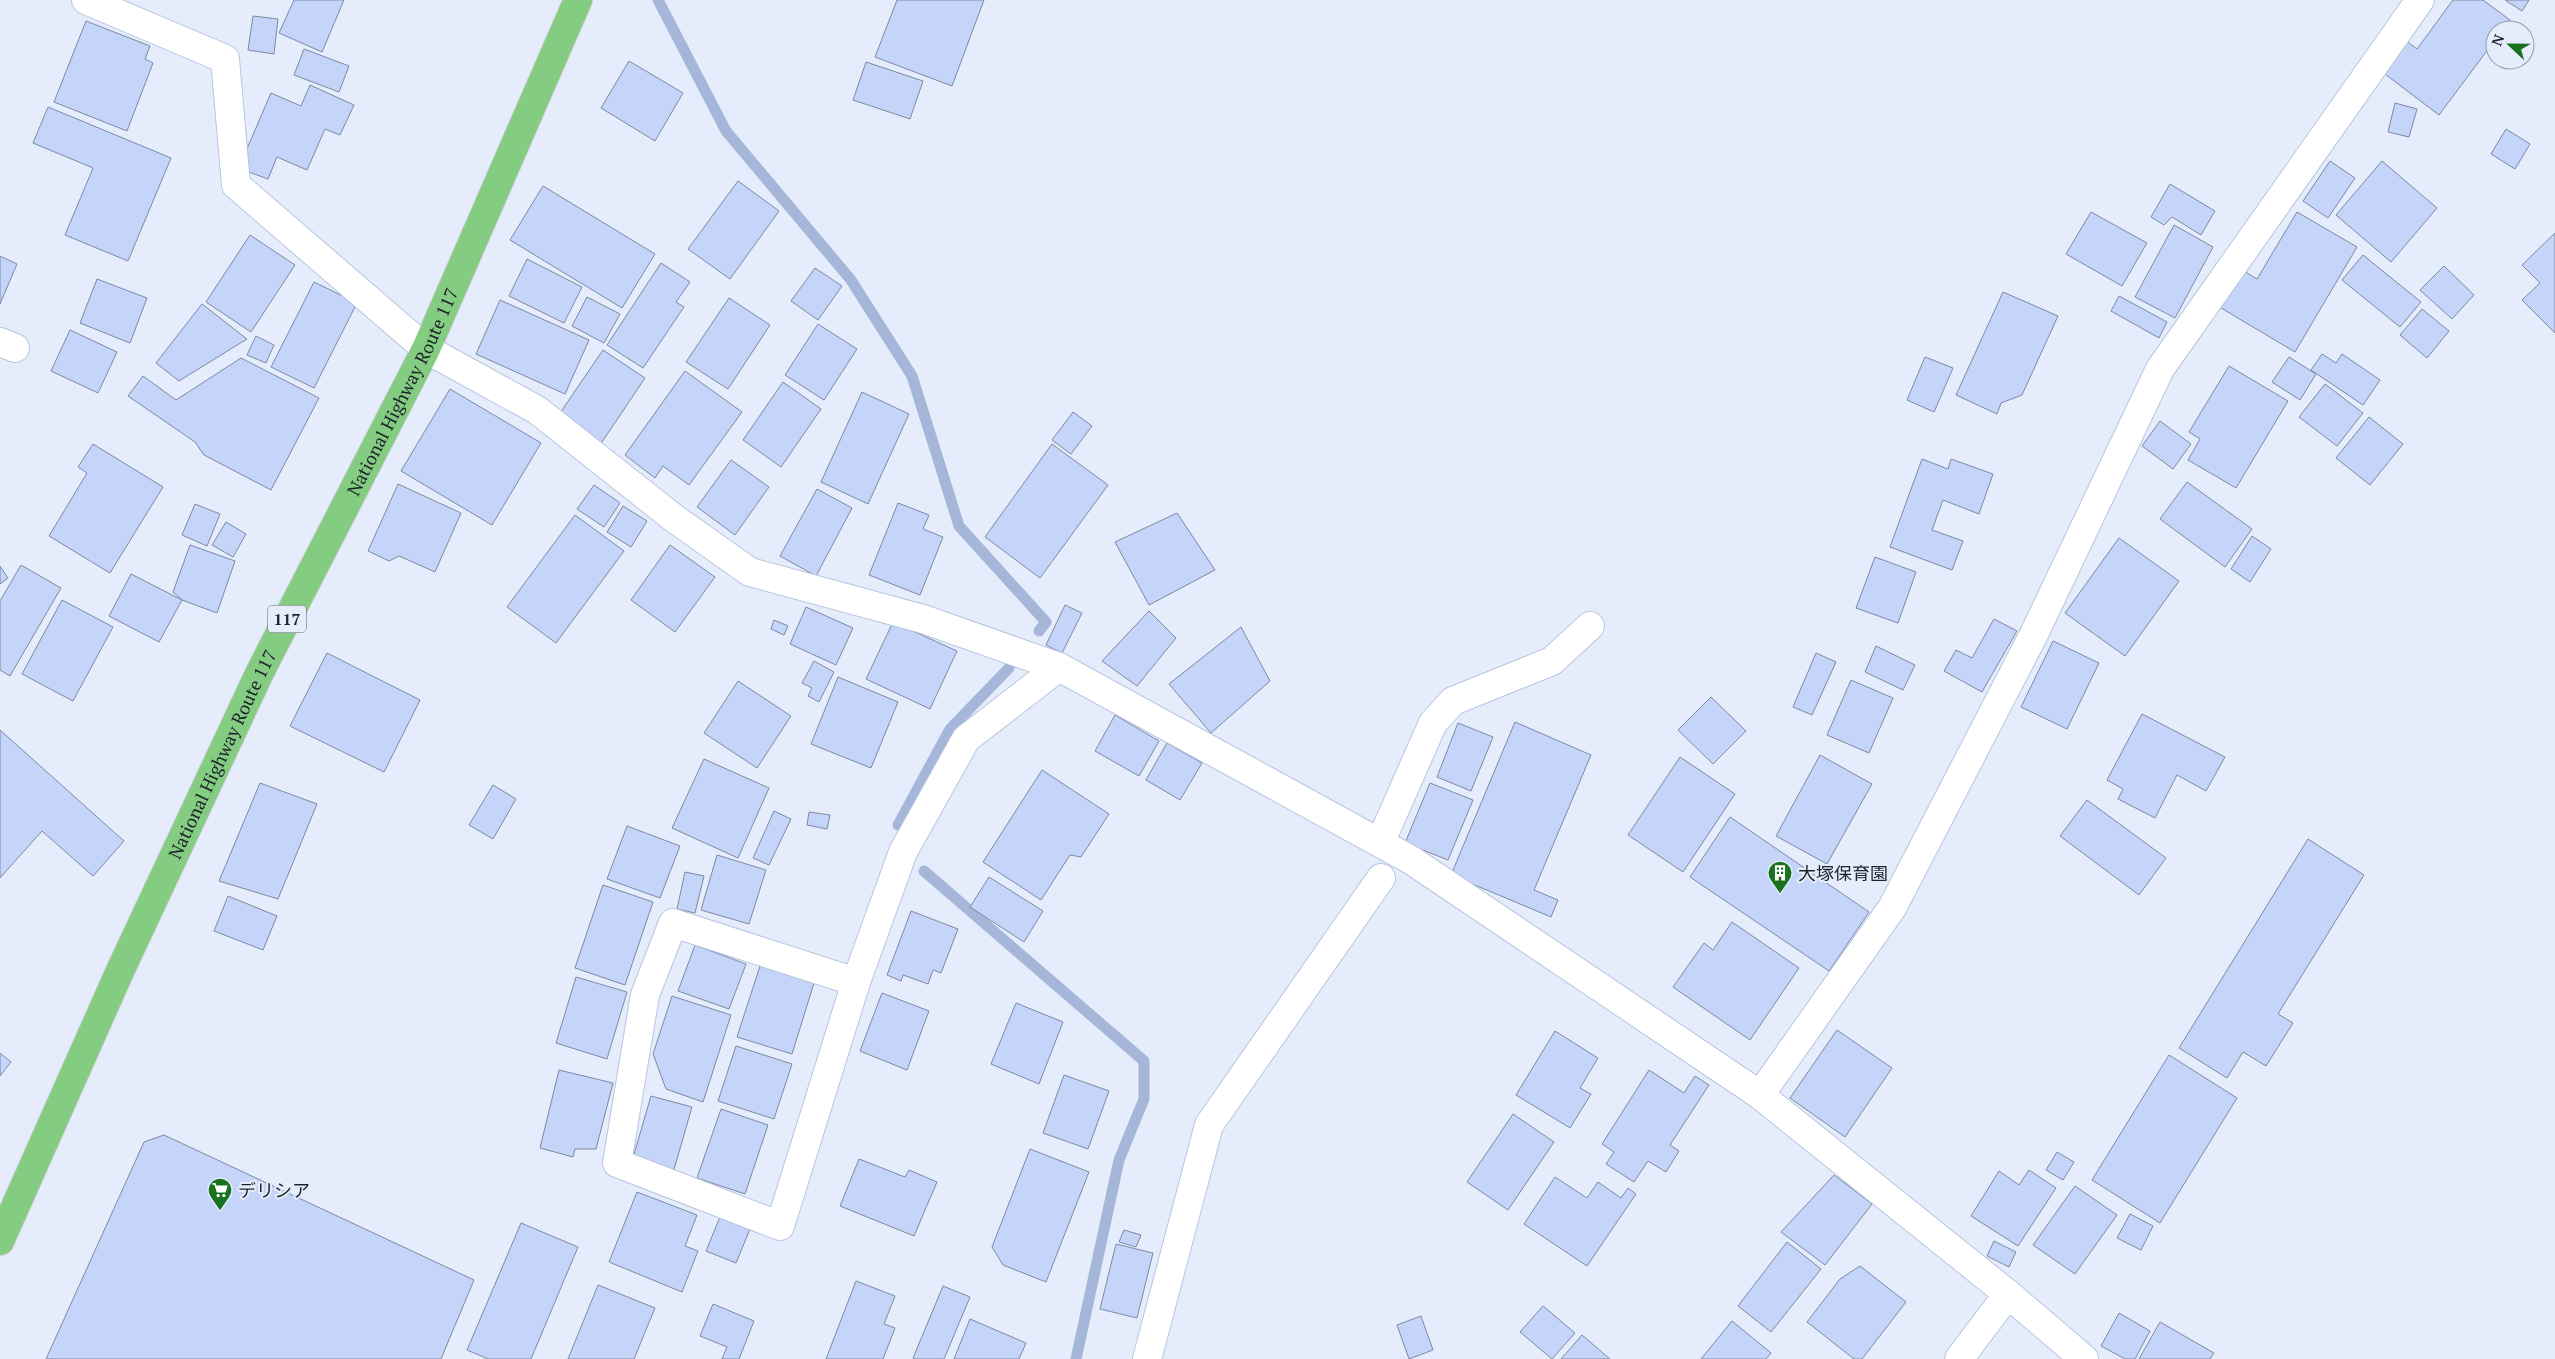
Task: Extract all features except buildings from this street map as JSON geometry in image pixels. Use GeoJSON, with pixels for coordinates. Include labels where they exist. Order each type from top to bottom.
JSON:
{"type":"FeatureCollection","features":[{"type":"Feature","properties":{"kind":"highway","name":"National Highway Route 117"},"geometry":{"type":"LineString","coordinates":[[0,1241],[120,970],[260,672],[426,349],[578,0]]}},
{"type":"Feature","properties":{"kind":"street"},"geometry":{"type":"LineString","coordinates":[[86,0],[225,59],[236,185],[426,349],[537,410],[675,519],[750,572],[923,618],[1059,667],[1410,860],[1760,1095],[2008,1294],[2084,1359]]}},
{"type":"Feature","properties":{"kind":"street"},"geometry":{"type":"LineString","coordinates":[[1760,1095],[1892,908],[2034,634],[2160,369],[2420,0]]}},
{"type":"Feature","properties":{"kind":"street"},"geometry":{"type":"LineString","coordinates":[[1380,843],[1433,723],[1453,701],[1552,661],[1590,626]]}},
{"type":"Feature","properties":{"kind":"street"},"geometry":{"type":"LineString","coordinates":[[856,982],[673,923],[646,995],[617,1162],[780,1226],[856,982],[903,852],[966,739],[1059,667]]}},
{"type":"Feature","properties":{"kind":"street"},"geometry":{"type":"LineString","coordinates":[[1147,1359],[1209,1125],[1381,878]]}},
{"type":"Feature","properties":{"kind":"street"},"geometry":{"type":"LineString","coordinates":[[1959,1359],[2008,1294]]}},
{"type":"Feature","properties":{"kind":"waterway"},"geometry":{"type":"LineString","coordinates":[[658,0],[726,131],[851,280],[912,376],[959,526],[1046,622],[1039,631]]}},
{"type":"Feature","properties":{"kind":"waterway"},"geometry":{"type":"LineString","coordinates":[[898,825],[950,729],[1009,668]]}},
{"type":"Feature","properties":{"kind":"waterway"},"geometry":{"type":"LineString","coordinates":[[924,871],[1144,1061],[1144,1099],[1119,1160],[1076,1359]]}},
{"type":"Feature","properties":{"kind":"place","name":"大塚保育園"},"geometry":{"type":"Point","coordinates":[1780,894]}},
{"type":"Feature","properties":{"kind":"place","name":"デリシア"},"geometry":{"type":"Point","coordinates":[220,1211]}}]}
